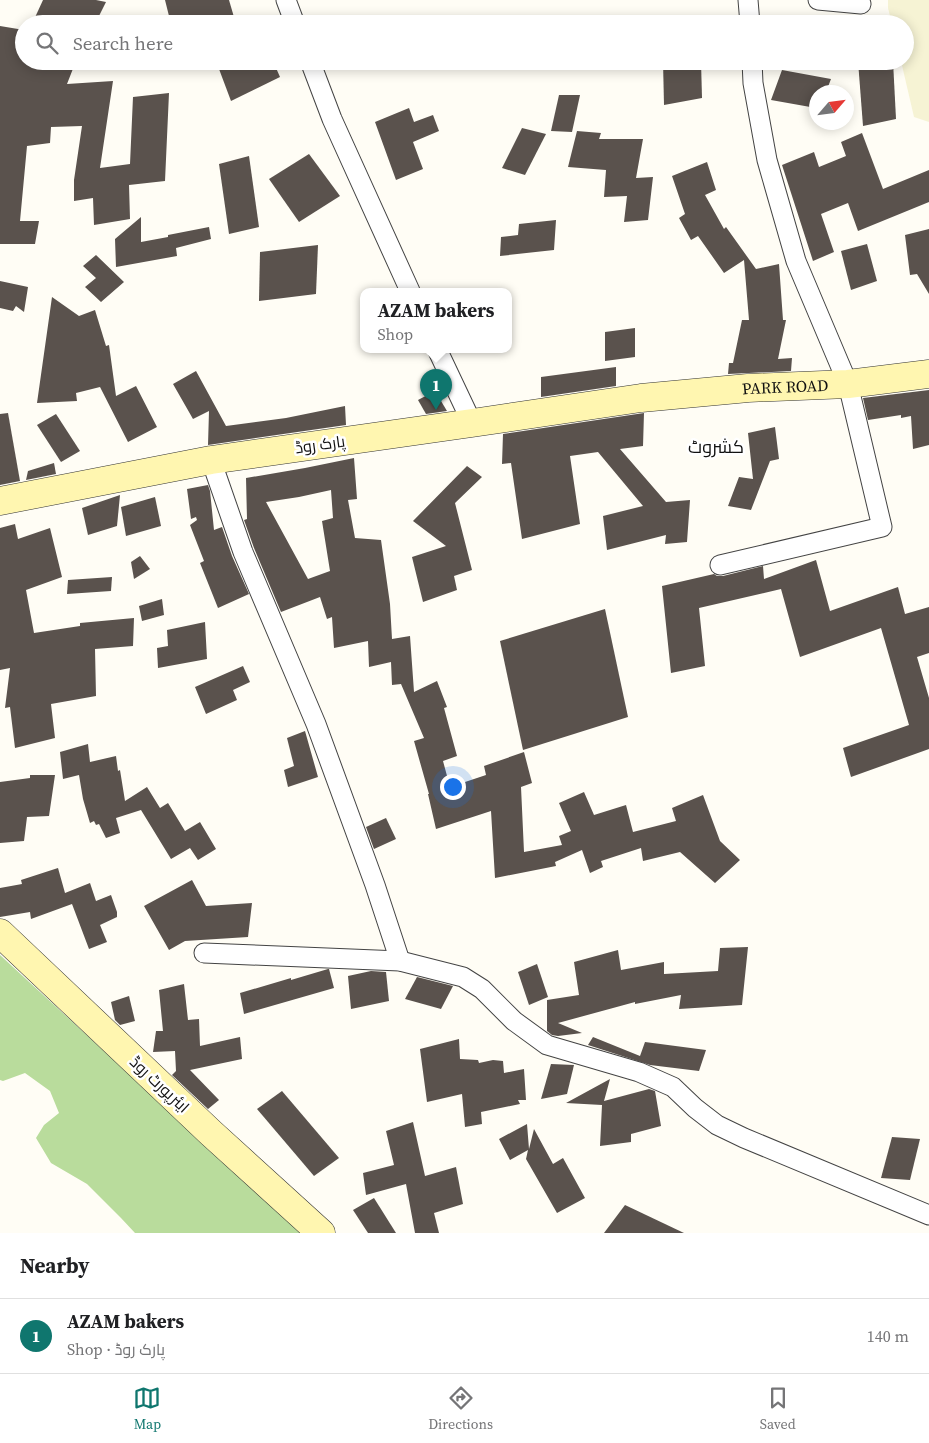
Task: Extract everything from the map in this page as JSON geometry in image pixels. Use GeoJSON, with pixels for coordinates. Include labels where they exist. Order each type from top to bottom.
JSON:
{"type":"FeatureCollection","features":[{"type":"Feature","properties":{"kind":"main road","name":"PARK ROAD"},"geometry":{"type":"LineString","coordinates":[[641,398],[748,388],[848,384],[929,374]]}},
{"type":"Feature","properties":{"kind":"main road","name":"پارک روڈ"},"geometry":{"type":"LineString","coordinates":[[0,501],[211,460],[641,398]]}},
{"type":"Feature","properties":{"kind":"main road","name":"ایئرپورٹ روڈ"},"geometry":{"type":"LineString","coordinates":[[0,933],[321,1233]]}},
{"type":"Feature","properties":{"kind":"street"},"geometry":{"type":"LineString","coordinates":[[286,0],[292,15]]}},
{"type":"Feature","properties":{"kind":"street"},"geometry":{"type":"LineString","coordinates":[[748,0],[749,15]]}},
{"type":"Feature","properties":{"kind":"street"},"geometry":{"type":"LineString","coordinates":[[818,0],[861,4]]}},
{"type":"Feature","properties":{"kind":"street"},"geometry":{"type":"LineString","coordinates":[[313,70],[332,119],[409,288]]}},
{"type":"Feature","properties":{"kind":"street"},"geometry":{"type":"LineString","coordinates":[[720,564],[882,527],[848,384],[796,262],[767,160],[753,84],[752,70]]}},
{"type":"Feature","properties":{"kind":"street"},"geometry":{"type":"LineString","coordinates":[[439,353],[472,423]]}},
{"type":"Feature","properties":{"kind":"street"},"geometry":{"type":"LineString","coordinates":[[211,460],[243,552],[316,724],[375,885],[400,961]]}},
{"type":"Feature","properties":{"kind":"street"},"geometry":{"type":"LineString","coordinates":[[204,953],[400,961],[463,977],[482,988],[514,1021],[547,1045],[639,1072],[673,1087],[695,1108],[726,1129],[929,1215]]}},
{"type":"Feature","properties":{"kind":"shaded area"},"geometry":{"type":"Polygon","coordinates":[[[888,0],[929,0],[929,122],[914,117],[903,70],[914,70],[914,15],[890,15],[888,0]]]}},
{"type":"Feature","properties":{"kind":"green space"},"geometry":{"type":"Polygon","coordinates":[[[0,955],[301,1233],[135,1233],[87,1184],[51,1163],[36,1138],[44,1125],[59,1113],[50,1091],[25,1073],[3,1081],[0,1080],[0,955]]]}},
{"type":"Feature","properties":{"kind":"building"},"geometry":{"type":"Polygon","coordinates":[[[43,0],[96,0],[106,2],[100,15],[36,15],[43,0]]]}},
{"type":"Feature","properties":{"kind":"building"},"geometry":{"type":"Polygon","coordinates":[[[165,0],[229,0],[233,15],[169,15],[165,0]]]}},
{"type":"Feature","properties":{"kind":"building"},"geometry":{"type":"Polygon","coordinates":[[[0,26],[15,28],[15,70],[72,70],[67,84],[113,81],[100,168],[130,164],[133,97],[169,93],[165,181],[129,185],[130,219],[94,225],[93,198],[74,201],[74,180],[82,126],[51,127],[50,143],[27,146],[20,221],[39,221],[35,244],[0,244],[0,26]]]}},
{"type":"Feature","properties":{"kind":"building"},"geometry":{"type":"Polygon","coordinates":[[[219,70],[277,70],[280,77],[231,101],[219,70]]]}},
{"type":"Feature","properties":{"kind":"building"},"geometry":{"type":"Polygon","coordinates":[[[663,70],[701,70],[702,98],[664,105],[663,70]]]}},
{"type":"Feature","properties":{"kind":"building"},"geometry":{"type":"Polygon","coordinates":[[[782,70],[831,79],[829,85],[809,85],[809,107],[771,100],[782,70]]]}},
{"type":"Feature","properties":{"kind":"building"},"geometry":{"type":"Polygon","coordinates":[[[859,70],[893,70],[896,119],[863,126],[859,70]]]}},
{"type":"Feature","properties":{"kind":"building"},"geometry":{"type":"Polygon","coordinates":[[[559,95],[580,95],[572,132],[551,131],[559,95]]]}},
{"type":"Feature","properties":{"kind":"building"},"geometry":{"type":"Polygon","coordinates":[[[409,108],[414,122],[433,115],[439,131],[413,142],[423,169],[396,180],[375,122],[409,108]]]}},
{"type":"Feature","properties":{"kind":"building"},"geometry":{"type":"Polygon","coordinates":[[[522,128],[546,134],[525,175],[502,168],[522,128]]]}},
{"type":"Feature","properties":{"kind":"building"},"geometry":{"type":"Polygon","coordinates":[[[577,131],[601,133],[599,139],[643,139],[636,178],[653,177],[648,220],[624,222],[627,196],[604,197],[606,170],[568,167],[577,131]]]}},
{"type":"Feature","properties":{"kind":"building"},"geometry":{"type":"Polygon","coordinates":[[[862,133],[883,189],[929,170],[929,202],[858,231],[848,203],[821,214],[834,252],[813,261],[782,165],[814,152],[819,167],[846,156],[841,142],[862,133]]]}},
{"type":"Feature","properties":{"kind":"building"},"geometry":{"type":"Polygon","coordinates":[[[309,154],[340,196],[299,222],[269,179],[309,154]]]}},
{"type":"Feature","properties":{"kind":"building"},"geometry":{"type":"Polygon","coordinates":[[[249,156],[259,227],[229,234],[219,164],[249,156]]]}},
{"type":"Feature","properties":{"kind":"building"},"geometry":{"type":"Polygon","coordinates":[[[707,162],[716,190],[705,195],[724,229],[726,227],[756,269],[779,264],[783,320],[786,320],[778,359],[792,358],[791,371],[728,374],[729,363],[733,363],[742,320],[749,320],[744,260],[724,273],[698,236],[691,240],[679,218],[685,214],[672,176],[707,162]]]}},
{"type":"Feature","properties":{"kind":"building"},"geometry":{"type":"Polygon","coordinates":[[[141,217],[141,242],[209,227],[211,239],[176,248],[177,256],[116,267],[115,239],[141,217]]]}},
{"type":"Feature","properties":{"kind":"building"},"geometry":{"type":"Polygon","coordinates":[[[556,220],[554,250],[500,256],[501,237],[518,235],[519,224],[556,220]]]}},
{"type":"Feature","properties":{"kind":"building"},"geometry":{"type":"Polygon","coordinates":[[[929,229],[929,294],[917,274],[910,275],[905,235],[929,229]]]}},
{"type":"Feature","properties":{"kind":"building"},"geometry":{"type":"Polygon","coordinates":[[[867,244],[877,281],[851,290],[841,251],[867,244]]]}},
{"type":"Feature","properties":{"kind":"building"},"geometry":{"type":"Polygon","coordinates":[[[318,245],[316,294],[259,301],[260,252],[318,245]]]}},
{"type":"Feature","properties":{"kind":"building"},"geometry":{"type":"Polygon","coordinates":[[[96,255],[124,282],[101,302],[85,287],[96,278],[83,266],[96,255]]]}},
{"type":"Feature","properties":{"kind":"building"},"geometry":{"type":"Polygon","coordinates":[[[0,281],[28,287],[24,312],[16,306],[13,311],[0,308],[0,281]]]}},
{"type":"Feature","properties":{"kind":"building"},"geometry":{"type":"Polygon","coordinates":[[[52,297],[79,316],[95,310],[106,346],[109,345],[116,396],[136,386],[157,427],[128,442],[100,387],[76,393],[77,401],[37,403],[52,297]]]}},
{"type":"Feature","properties":{"kind":"building"},"geometry":{"type":"Polygon","coordinates":[[[635,328],[635,357],[605,361],[605,332],[635,328]]]}},
{"type":"Feature","properties":{"kind":"building"},"geometry":{"type":"Polygon","coordinates":[[[616,367],[616,386],[541,397],[541,377],[616,367]]]}},
{"type":"Feature","properties":{"kind":"building"},"geometry":{"type":"Polygon","coordinates":[[[196,371],[226,426],[286,418],[345,406],[346,425],[208,445],[209,411],[193,419],[173,384],[196,371]]]}},
{"type":"Feature","properties":{"kind":"building"},"geometry":{"type":"Polygon","coordinates":[[[929,390],[929,445],[913,449],[911,416],[901,418],[901,415],[868,420],[863,398],[929,390]]]}},
{"type":"Feature","properties":{"kind":"building"},"geometry":{"type":"Polygon","coordinates":[[[435,391],[447,411],[426,414],[418,400],[435,391]]]}},
{"type":"Feature","properties":{"kind":"building"},"geometry":{"type":"Polygon","coordinates":[[[8,413],[20,481],[0,485],[0,414],[8,413]]]}},
{"type":"Feature","properties":{"kind":"building"},"geometry":{"type":"Polygon","coordinates":[[[644,413],[643,446],[620,449],[666,502],[690,500],[687,542],[665,544],[666,535],[607,550],[603,516],[643,506],[598,452],[570,456],[580,524],[522,539],[511,463],[502,464],[503,434],[644,413]]]}},
{"type":"Feature","properties":{"kind":"building"},"geometry":{"type":"Polygon","coordinates":[[[56,414],[80,451],[61,462],[37,425],[56,414]]]}},
{"type":"Feature","properties":{"kind":"building"},"geometry":{"type":"Polygon","coordinates":[[[775,427],[779,459],[770,461],[751,510],[728,506],[739,477],[753,479],[748,433],[775,427]]]}},
{"type":"Feature","properties":{"kind":"building"},"geometry":{"type":"Polygon","coordinates":[[[354,458],[357,499],[348,500],[355,538],[381,540],[390,604],[392,639],[410,636],[414,692],[437,681],[447,707],[444,708],[457,756],[443,761],[450,787],[486,775],[484,766],[524,752],[532,783],[521,787],[524,852],[562,845],[559,836],[571,831],[559,803],[584,792],[594,815],[626,805],[633,832],[676,821],[672,808],[703,795],[720,841],[740,860],[715,883],[680,852],[643,861],[641,848],[601,861],[603,867],[590,873],[582,850],[555,862],[556,866],[495,878],[491,811],[436,829],[429,794],[414,741],[424,738],[401,684],[392,685],[391,662],[369,667],[368,641],[334,648],[332,617],[327,619],[320,597],[281,612],[254,548],[244,520],[247,519],[246,478],[354,458]],[[331,490],[266,502],[308,579],[330,571],[322,521],[333,518],[331,490]]]}},
{"type":"Feature","properties":{"kind":"building"},"geometry":{"type":"Polygon","coordinates":[[[54,463],[56,474],[26,480],[28,471],[54,463]]]}},
{"type":"Feature","properties":{"kind":"building"},"geometry":{"type":"Polygon","coordinates":[[[467,466],[482,477],[455,503],[472,570],[454,576],[457,590],[423,602],[412,557],[446,546],[413,521],[467,466]]]}},
{"type":"Feature","properties":{"kind":"building"},"geometry":{"type":"Polygon","coordinates":[[[208,485],[214,530],[222,527],[232,556],[249,594],[218,608],[200,563],[204,561],[190,525],[197,520],[196,517],[191,519],[187,489],[208,485]]]}},
{"type":"Feature","properties":{"kind":"building"},"geometry":{"type":"Polygon","coordinates":[[[120,495],[117,526],[88,535],[82,508],[120,495]]]}},
{"type":"Feature","properties":{"kind":"building"},"geometry":{"type":"Polygon","coordinates":[[[155,497],[161,526],[126,536],[121,507],[155,497]]]}},
{"type":"Feature","properties":{"kind":"building"},"geometry":{"type":"Polygon","coordinates":[[[15,524],[18,539],[50,528],[62,577],[26,590],[34,633],[80,626],[80,623],[134,618],[133,646],[95,649],[96,696],[51,704],[55,738],[15,748],[10,707],[5,708],[10,668],[0,670],[0,528],[15,524]]]}},
{"type":"Feature","properties":{"kind":"building"},"geometry":{"type":"Polygon","coordinates":[[[140,556],[150,569],[134,579],[131,562],[140,556]]]}},
{"type":"Feature","properties":{"kind":"building"},"geometry":{"type":"Polygon","coordinates":[[[816,560],[830,611],[898,587],[905,614],[929,607],[929,653],[917,657],[929,698],[929,749],[851,777],[843,748],[909,725],[881,628],[800,657],[781,589],[699,608],[705,666],[671,673],[662,586],[714,574],[723,576],[763,566],[764,579],[816,560]]]}},
{"type":"Feature","properties":{"kind":"building"},"geometry":{"type":"Polygon","coordinates":[[[112,577],[111,591],[67,594],[68,580],[112,577]]]}},
{"type":"Feature","properties":{"kind":"building"},"geometry":{"type":"Polygon","coordinates":[[[162,599],[164,615],[142,621],[139,606],[162,599]]]}},
{"type":"Feature","properties":{"kind":"building"},"geometry":{"type":"Polygon","coordinates":[[[605,609],[628,717],[523,750],[500,641],[605,609]]]}},
{"type":"Feature","properties":{"kind":"building"},"geometry":{"type":"Polygon","coordinates":[[[205,622],[207,659],[158,668],[157,648],[168,646],[167,630],[205,622]]]}},
{"type":"Feature","properties":{"kind":"building"},"geometry":{"type":"Polygon","coordinates":[[[243,666],[250,682],[233,690],[237,700],[206,714],[195,687],[243,666]]]}},
{"type":"Feature","properties":{"kind":"building"},"geometry":{"type":"Polygon","coordinates":[[[305,731],[318,777],[288,787],[284,770],[294,766],[287,738],[305,731]]]}},
{"type":"Feature","properties":{"kind":"building"},"geometry":{"type":"Polygon","coordinates":[[[88,744],[90,762],[116,756],[125,801],[147,787],[160,808],[168,803],[185,831],[200,822],[216,849],[198,860],[190,848],[171,859],[141,810],[116,818],[120,833],[106,838],[99,824],[96,825],[94,821],[90,823],[79,775],[63,779],[60,752],[88,744]]]}},
{"type":"Feature","properties":{"kind":"building"},"geometry":{"type":"Polygon","coordinates":[[[30,775],[55,775],[49,816],[27,817],[24,841],[0,843],[0,782],[30,778],[30,775]]]}},
{"type":"Feature","properties":{"kind":"building"},"geometry":{"type":"Polygon","coordinates":[[[386,818],[396,839],[374,849],[366,827],[386,818]]]}},
{"type":"Feature","properties":{"kind":"building"},"geometry":{"type":"Polygon","coordinates":[[[58,868],[65,893],[90,883],[96,901],[111,895],[117,917],[100,925],[107,942],[89,949],[72,904],[31,919],[30,912],[0,917],[0,888],[22,884],[21,880],[58,868]]]}},
{"type":"Feature","properties":{"kind":"building"},"geometry":{"type":"Polygon","coordinates":[[[192,880],[206,906],[252,903],[248,937],[185,941],[169,950],[144,906],[192,880]]]}},
{"type":"Feature","properties":{"kind":"building"},"geometry":{"type":"Polygon","coordinates":[[[748,947],[742,1005],[679,1009],[681,995],[635,1004],[635,1002],[558,1023],[582,1033],[558,1036],[552,1035],[547,1031],[547,1000],[579,995],[574,962],[618,950],[621,970],[664,962],[664,974],[718,971],[720,948],[748,947]]]}},
{"type":"Feature","properties":{"kind":"building"},"geometry":{"type":"Polygon","coordinates":[[[537,964],[548,997],[529,1005],[518,972],[537,964]]]}},
{"type":"Feature","properties":{"kind":"building"},"geometry":{"type":"Polygon","coordinates":[[[329,969],[334,988],[244,1014],[240,993],[329,969]]]}},
{"type":"Feature","properties":{"kind":"building"},"geometry":{"type":"Polygon","coordinates":[[[371,971],[386,972],[389,1001],[351,1009],[348,976],[371,971]]]}},
{"type":"Feature","properties":{"kind":"building"},"geometry":{"type":"Polygon","coordinates":[[[417,977],[453,986],[441,1009],[405,999],[417,977]]]}},
{"type":"Feature","properties":{"kind":"building"},"geometry":{"type":"Polygon","coordinates":[[[184,984],[188,1020],[199,1019],[200,1046],[240,1037],[242,1059],[190,1070],[219,1100],[208,1109],[172,1075],[176,1071],[175,1051],[153,1052],[156,1031],[163,1031],[159,990],[184,984]]]}},
{"type":"Feature","properties":{"kind":"building"},"geometry":{"type":"Polygon","coordinates":[[[129,996],[135,1021],[120,1025],[115,1020],[111,1002],[129,996]]]}},
{"type":"Feature","properties":{"kind":"building"},"geometry":{"type":"Polygon","coordinates":[[[593,1037],[640,1056],[645,1042],[706,1050],[699,1071],[650,1065],[588,1045],[593,1037]]]}},
{"type":"Feature","properties":{"kind":"building"},"geometry":{"type":"Polygon","coordinates":[[[459,1039],[460,1059],[478,1060],[479,1063],[493,1060],[503,1061],[504,1073],[524,1069],[526,1100],[518,1100],[520,1104],[481,1112],[482,1124],[465,1127],[462,1094],[427,1102],[420,1049],[459,1039]]]}},
{"type":"Feature","properties":{"kind":"building"},"geometry":{"type":"Polygon","coordinates":[[[551,1064],[574,1065],[567,1094],[541,1099],[551,1064]]]}},
{"type":"Feature","properties":{"kind":"building"},"geometry":{"type":"Polygon","coordinates":[[[610,1079],[604,1101],[649,1089],[655,1091],[661,1126],[631,1134],[631,1142],[600,1146],[602,1105],[566,1103],[610,1079]]]}},
{"type":"Feature","properties":{"kind":"building"},"geometry":{"type":"Polygon","coordinates":[[[282,1091],[339,1158],[314,1176],[257,1109],[282,1091]]]}},
{"type":"Feature","properties":{"kind":"building"},"geometry":{"type":"Polygon","coordinates":[[[413,1122],[425,1176],[456,1167],[463,1204],[434,1213],[439,1233],[415,1233],[406,1184],[366,1195],[363,1173],[394,1165],[386,1131],[413,1122]]]}},
{"type":"Feature","properties":{"kind":"building"},"geometry":{"type":"Polygon","coordinates":[[[527,1124],[529,1149],[534,1129],[553,1164],[563,1158],[585,1198],[557,1213],[526,1159],[528,1150],[510,1160],[499,1139],[527,1124]]]}},
{"type":"Feature","properties":{"kind":"building"},"geometry":{"type":"Polygon","coordinates":[[[892,1137],[920,1139],[910,1180],[881,1178],[892,1137]]]}},
{"type":"Feature","properties":{"kind":"building"},"geometry":{"type":"Polygon","coordinates":[[[374,1198],[396,1233],[368,1233],[353,1210],[374,1198]]]}},
{"type":"Feature","properties":{"kind":"building"},"geometry":{"type":"Polygon","coordinates":[[[625,1205],[684,1233],[604,1233],[625,1205]]]}},
{"type":"Feature","properties":{"kind":"place","name":"AZAM bakers"},"geometry":{"type":"Point","coordinates":[436,410]}},
{"type":"Feature","properties":{"kind":"district","name":"کشروٹ"},"geometry":{"type":"Point","coordinates":[716,446]}}]}
